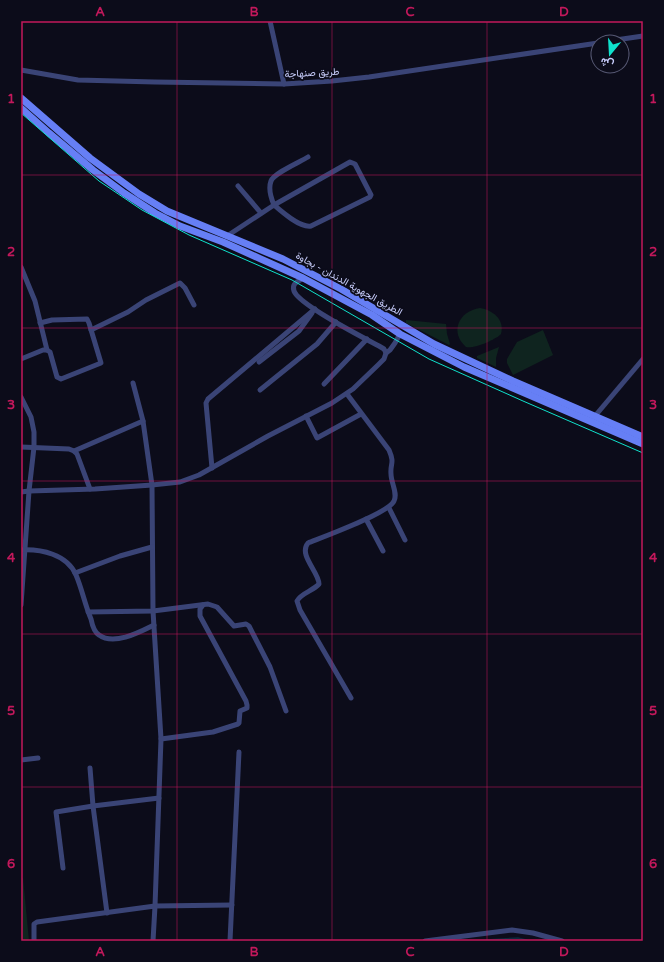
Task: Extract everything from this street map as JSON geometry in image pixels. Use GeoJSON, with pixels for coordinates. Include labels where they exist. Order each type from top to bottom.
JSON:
{"type":"FeatureCollection","features":[{"type":"Feature","properties":{"kind":"main road","name":"الطريق الجهوية الدندان - بجاوة"},"geometry":{"type":"LineString","coordinates":[[21,98],[90,158],[139,194],[166,211],[283,259],[321,278],[434,344],[643,436]]}},
{"type":"Feature","properties":{"kind":"main road","name":"الطريق الجهوية الدندان - بجاوة"},"geometry":{"type":"LineString","coordinates":[[21,108],[58,142],[93,170],[124,193],[155,213],[180,226],[223,242],[303,278],[372,315],[400,334],[464,367],[643,444]]}},
{"type":"Feature","properties":{"kind":"main road"},"geometry":{"type":"LineString","coordinates":[[400,334],[405,327]]}},
{"type":"Feature","properties":{"kind":"street"},"geometry":{"type":"LineString","coordinates":[[270,21],[284,84]]}},
{"type":"Feature","properties":{"kind":"street"},"geometry":{"type":"LineString","coordinates":[[630,38],[643,36]]}},
{"type":"Feature","properties":{"kind":"street","name":"طريق صنهاجة"},"geometry":{"type":"LineString","coordinates":[[22,71],[78,80],[284,84],[369,77],[590,44]]}},
{"type":"Feature","properties":{"kind":"street"},"geometry":{"type":"LineString","coordinates":[[227,236],[274,205],[350,162],[356,164],[371,195],[368,199],[308,226],[299,223],[274,205],[270,190],[274,176],[308,157]]}},
{"type":"Feature","properties":{"kind":"street"},"geometry":{"type":"LineString","coordinates":[[238,186],[261,213]]}},
{"type":"Feature","properties":{"kind":"street"},"geometry":{"type":"LineString","coordinates":[[21,267],[35,301],[40,322],[47,350],[50,352],[57,377],[61,379],[101,363],[87,319],[52,320],[40,322]]}},
{"type":"Feature","properties":{"kind":"street"},"geometry":{"type":"LineString","coordinates":[[321,278],[308,276],[295,283],[294,290],[299,298],[313,310],[384,349],[386,353]]}},
{"type":"Feature","properties":{"kind":"street"},"geometry":{"type":"LineString","coordinates":[[91,330],[128,312],[146,300],[180,284],[185,288],[194,305]]}},
{"type":"Feature","properties":{"kind":"street"},"geometry":{"type":"LineString","coordinates":[[259,362],[299,331],[313,310]]}},
{"type":"Feature","properties":{"kind":"street"},"geometry":{"type":"LineString","coordinates":[[212,468],[206,403],[208,399],[313,310]]}},
{"type":"Feature","properties":{"kind":"street"},"geometry":{"type":"LineString","coordinates":[[260,390],[317,344],[336,322]]}},
{"type":"Feature","properties":{"kind":"street"},"geometry":{"type":"LineString","coordinates":[[21,492],[90,490],[180,482],[212,468],[347,394],[361,383],[384,359],[386,353],[393,347],[400,334]]}},
{"type":"Feature","properties":{"kind":"street"},"geometry":{"type":"LineString","coordinates":[[324,384],[366,339]]}},
{"type":"Feature","properties":{"kind":"street"},"geometry":{"type":"LineString","coordinates":[[21,359],[43,350],[47,350]]}},
{"type":"Feature","properties":{"kind":"street"},"geometry":{"type":"LineString","coordinates":[[595,416],[643,359]]}},
{"type":"Feature","properties":{"kind":"street"},"geometry":{"type":"LineString","coordinates":[[133,383],[143,421],[152,485],[153,611],[160,739],[153,941]]}},
{"type":"Feature","properties":{"kind":"street"},"geometry":{"type":"LineString","coordinates":[[347,394],[389,450],[393,464],[390,472],[396,495],[395,500],[389,508],[308,543],[306,546],[307,558],[318,578],[319,584],[316,588],[299,597],[297,601],[300,610],[351,698]]}},
{"type":"Feature","properties":{"kind":"street"},"geometry":{"type":"LineString","coordinates":[[21,397],[33,424],[34,447],[23,549],[21,605]]}},
{"type":"Feature","properties":{"kind":"street"},"geometry":{"type":"LineString","coordinates":[[306,416],[317,438],[361,414]]}},
{"type":"Feature","properties":{"kind":"street"},"geometry":{"type":"LineString","coordinates":[[74,451],[143,421]]}},
{"type":"Feature","properties":{"kind":"street"},"geometry":{"type":"LineString","coordinates":[[22,447],[69,449],[74,451],[77,454],[90,490]]}},
{"type":"Feature","properties":{"kind":"street"},"geometry":{"type":"LineString","coordinates":[[389,508],[405,540]]}},
{"type":"Feature","properties":{"kind":"street"},"geometry":{"type":"LineString","coordinates":[[366,519],[384,551]]}},
{"type":"Feature","properties":{"kind":"street"},"geometry":{"type":"LineString","coordinates":[[75,574],[120,556],[152,547]]}},
{"type":"Feature","properties":{"kind":"street"},"geometry":{"type":"LineString","coordinates":[[23,549],[42,551],[59,557],[68,564],[75,574],[94,629],[99,635],[118,639],[154,625]]}},
{"type":"Feature","properties":{"kind":"street"},"geometry":{"type":"LineString","coordinates":[[88,612],[153,611],[208,604],[217,607],[234,626],[243,624],[249,626],[270,668],[286,711]]}},
{"type":"Feature","properties":{"kind":"street"},"geometry":{"type":"LineString","coordinates":[[160,739],[213,732],[238,724],[240,723],[240,711],[246,708],[247,705],[200,616],[200,609],[203,605]]}},
{"type":"Feature","properties":{"kind":"street"},"geometry":{"type":"LineString","coordinates":[[230,941],[239,752]]}},
{"type":"Feature","properties":{"kind":"street"},"geometry":{"type":"LineString","coordinates":[[21,760],[38,758]]}},
{"type":"Feature","properties":{"kind":"street"},"geometry":{"type":"LineString","coordinates":[[90,768],[93,806],[107,912]]}},
{"type":"Feature","properties":{"kind":"street"},"geometry":{"type":"LineString","coordinates":[[63,868],[56,812],[159,798]]}},
{"type":"Feature","properties":{"kind":"street"},"geometry":{"type":"LineString","coordinates":[[34,941],[34,924],[37,922],[155,906],[232,904]]}},
{"type":"Feature","properties":{"kind":"street"},"geometry":{"type":"LineString","coordinates":[[425,941],[512,930],[533,933],[562,941]]}},
{"type":"Feature","properties":{"kind":"green space"},"geometry":{"type":"Polygon","coordinates":[[[480,308],[493,313],[496,316],[501,324],[501,334],[484,344],[474,347],[466,347],[458,335],[457,329],[459,323],[467,313],[480,308]]]}},
{"type":"Feature","properties":{"kind":"green space"},"geometry":{"type":"Polygon","coordinates":[[[406,320],[446,324],[450,344],[449,345],[406,323],[406,320]]]}},
{"type":"Feature","properties":{"kind":"green space"},"geometry":{"type":"Polygon","coordinates":[[[543,330],[553,355],[513,375],[507,363],[507,359],[517,342],[543,330]]]}},
{"type":"Feature","properties":{"kind":"green space"},"geometry":{"type":"Polygon","coordinates":[[[499,347],[496,358],[496,367],[477,358],[477,356],[499,347]]]}},
{"type":"Feature","properties":{"kind":"green space"},"geometry":{"type":"Polygon","coordinates":[[[21,878],[23,878],[29,941],[21,941],[21,878]]]}},
{"type":"Feature","properties":{"kind":"waterway"},"geometry":{"type":"LineString","coordinates":[[470,941],[518,938],[530,941]]}},
{"type":"Feature","properties":{"kind":"tram line"},"geometry":{"type":"LineString","coordinates":[[21,113],[99,181],[142,210],[189,235],[292,280],[429,359],[643,453]]}}]}
